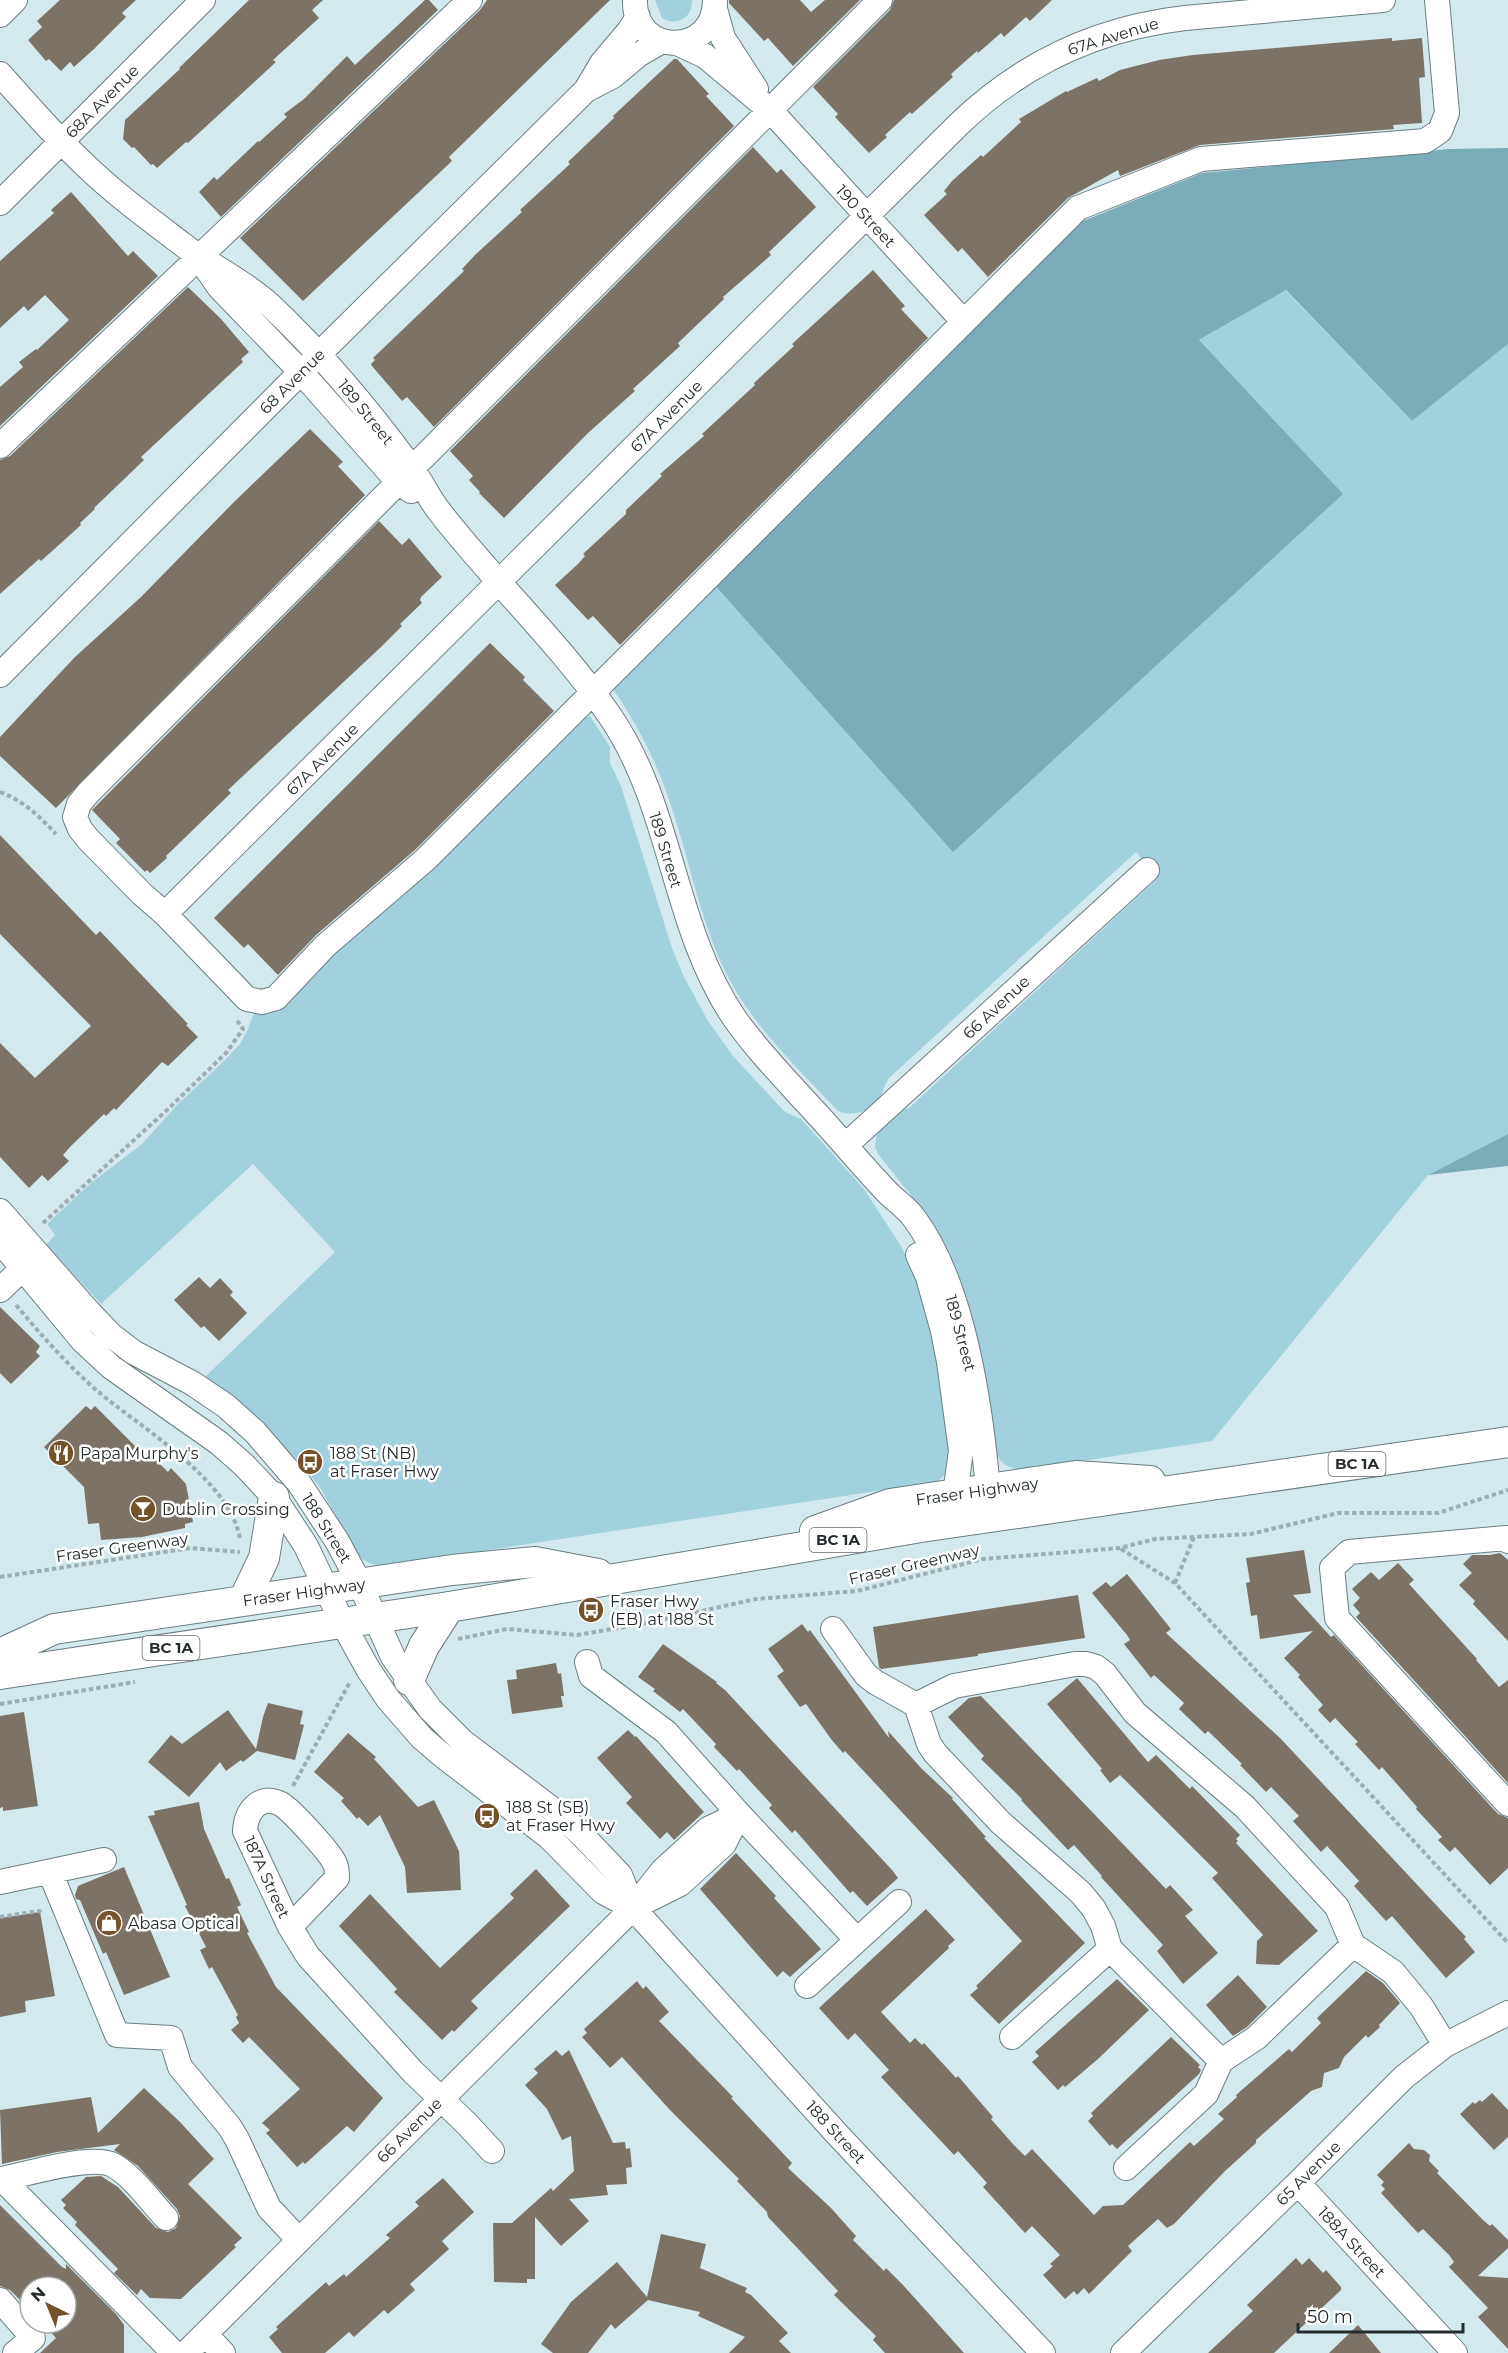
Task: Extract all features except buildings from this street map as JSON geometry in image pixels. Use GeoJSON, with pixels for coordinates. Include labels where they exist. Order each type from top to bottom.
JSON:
{"type":"FeatureCollection","features":[{"type":"Feature","properties":{"kind":"main road","name":"Fraser Highway"},"geometry":{"type":"LineString","coordinates":[[0,1674],[449,1607],[613,1577],[921,1527],[1508,1442]]}},
{"type":"Feature","properties":{"kind":"main road","name":"Fraser Highway"},"geometry":{"type":"LineString","coordinates":[[756,1554],[890,1504],[955,1494],[1076,1476],[1206,1486]]}},
{"type":"Feature","properties":{"kind":"main road"},"geometry":{"type":"LineString","coordinates":[[921,1527],[957,1512],[984,1497],[988,1490]]}},
{"type":"Feature","properties":{"kind":"main road"},"geometry":{"type":"LineString","coordinates":[[244,1600],[264,1558],[274,1497]]}},
{"type":"Feature","properties":{"kind":"main road","name":"Fraser Highway"},"geometry":{"type":"LineString","coordinates":[[0,1654],[54,1629],[452,1570],[535,1562],[613,1577]]}},
{"type":"Feature","properties":{"kind":"main road"},"geometry":{"type":"LineString","coordinates":[[409,1680],[424,1646],[449,1607]]}},
{"type":"Feature","properties":{"kind":"street"},"geometry":{"type":"LineString","coordinates":[[0,15],[15,0]]}},
{"type":"Feature","properties":{"kind":"street","name":"68A Avenue"},"geometry":{"type":"LineString","coordinates":[[0,203],[203,0]]}},
{"type":"Feature","properties":{"kind":"street"},"geometry":{"type":"LineString","coordinates":[[0,446],[470,0]]}},
{"type":"Feature","properties":{"kind":"street"},"geometry":{"type":"LineString","coordinates":[[880,0],[79,804],[75,817],[84,834],[247,999],[262,1002],[276,998],[325,946],[426,859],[1078,208],[1201,159],[1425,141],[1440,130],[1447,113],[1437,0]]}},
{"type":"Feature","properties":{"kind":"street","name":"67A Avenue"},"geometry":{"type":"LineString","coordinates":[[165,914],[981,103],[1041,62],[1079,43],[1120,30],[1207,8],[1383,0]]}},
{"type":"Feature","properties":{"kind":"street","name":"190 Street"},"geometry":{"type":"LineString","coordinates":[[715,5],[723,38],[771,111]]}},
{"type":"Feature","properties":{"kind":"street","name":"68 Avenue"},"geometry":{"type":"LineString","coordinates":[[586,90],[613,76],[638,55],[669,42],[686,41],[700,34],[710,23],[715,5]]}},
{"type":"Feature","properties":{"kind":"street","name":"190 Street"},"geometry":{"type":"LineString","coordinates":[[637,8],[649,33],[705,56],[771,111],[963,321]]}},
{"type":"Feature","properties":{"kind":"street","name":"68 Avenue"},"geometry":{"type":"LineString","coordinates":[[0,675],[586,90],[602,63],[629,31],[637,8]]}},
{"type":"Feature","properties":{"kind":"street","name":"189 Street"},"geometry":{"type":"LineString","coordinates":[[0,74],[102,181],[199,258],[264,299],[319,355],[406,476]]}},
{"type":"Feature","properties":{"kind":"street","name":"189 Street"},"geometry":{"type":"LineString","coordinates":[[199,258],[219,287],[437,509],[592,692],[619,730],[639,768],[656,814],[695,943],[712,981],[752,1042],[888,1194],[911,1214],[943,1271],[962,1326],[973,1379],[988,1490]]}},
{"type":"Feature","properties":{"kind":"street","name":"66 Avenue"},"geometry":{"type":"LineString","coordinates":[[846,1145],[1146,870]]}},
{"type":"Feature","properties":{"kind":"street","name":"189 Street"},"geometry":{"type":"LineString","coordinates":[[888,1194],[928,1277],[943,1331],[961,1451],[955,1494]]}},
{"type":"Feature","properties":{"kind":"street","name":"188 Street"},"geometry":{"type":"LineString","coordinates":[[0,1211],[27,1258],[83,1341],[111,1367],[219,1443],[244,1465],[274,1497],[306,1546],[342,1622],[378,1684],[422,1738],[549,1837],[603,1892],[633,1908],[836,2133],[1043,2353]]}},
{"type":"Feature","properties":{"kind":"street","name":"188 Street"},"geometry":{"type":"LineString","coordinates":[[0,1241],[27,1258],[111,1335],[133,1352],[192,1383],[226,1406],[255,1432],[315,1506],[345,1554],[393,1657],[430,1709],[462,1741],[560,1815],[581,1834],[620,1875],[633,1908]]}},
{"type":"Feature","properties":{"kind":"street"},"geometry":{"type":"LineString","coordinates":[[7,1295],[27,1258]]}},
{"type":"Feature","properties":{"kind":"street"},"geometry":{"type":"LineString","coordinates":[[1508,1541],[1506,1538],[1349,1552],[1332,1568],[1337,1618],[1508,1804]]}},
{"type":"Feature","properties":{"kind":"street"},"geometry":{"type":"LineString","coordinates":[[833,1629],[866,1675],[916,1705],[929,1744],[935,1753],[1001,1823],[1081,1893],[1094,1909],[1103,1926],[1110,1949],[1221,2061]]}},
{"type":"Feature","properties":{"kind":"street"},"geometry":{"type":"LineString","coordinates":[[587,1662],[591,1676],[666,1732],[857,1940]]}},
{"type":"Feature","properties":{"kind":"street"},"geometry":{"type":"LineString","coordinates":[[916,1705],[954,1686],[1075,1664],[1096,1667],[1114,1683],[1135,1713],[1245,1807],[1266,1829],[1337,1907],[1353,1945],[1393,1972],[1426,2014],[1445,2045]]}},
{"type":"Feature","properties":{"kind":"street","name":"187A Street"},"geometry":{"type":"LineString","coordinates":[[290,1927],[337,1878],[336,1865],[330,1854],[291,1813],[282,1805],[268,1800],[252,1806],[245,1818],[245,1831],[290,1927],[308,1956],[413,2073],[492,2151]]}},
{"type":"Feature","properties":{"kind":"street","name":"66 Avenue"},"geometry":{"type":"LineString","coordinates":[[186,2353],[633,1908],[680,1884],[724,1844],[739,1814]]}},
{"type":"Feature","properties":{"kind":"street"},"geometry":{"type":"LineString","coordinates":[[0,1882],[104,1860]]}},
{"type":"Feature","properties":{"kind":"street"},"geometry":{"type":"LineString","coordinates":[[50,1872],[117,2035],[171,2038],[180,2067],[237,2139],[269,2208],[299,2240]]}},
{"type":"Feature","properties":{"kind":"street"},"geometry":{"type":"LineString","coordinates":[[807,1986],[899,1902]]}},
{"type":"Feature","properties":{"kind":"street"},"geometry":{"type":"LineString","coordinates":[[1126,2168],[1206,2094],[1221,2061],[1256,2038],[1353,1945]]}},
{"type":"Feature","properties":{"kind":"street"},"geometry":{"type":"LineString","coordinates":[[1012,2037],[1110,1949]]}},
{"type":"Feature","properties":{"kind":"street","name":"65 Avenue"},"geometry":{"type":"LineString","coordinates":[[1123,2353],[1404,2077],[1445,2045],[1508,2013]]}},
{"type":"Feature","properties":{"kind":"street"},"geometry":{"type":"LineString","coordinates":[[1,2179],[84,2162],[111,2164],[128,2176],[166,2218]]}},
{"type":"Feature","properties":{"kind":"street"},"geometry":{"type":"LineString","coordinates":[[1,2179],[174,2353]]}},
{"type":"Feature","properties":{"kind":"street","name":"188A Street"},"geometry":{"type":"LineString","coordinates":[[1298,2183],[1455,2353]]}},
{"type":"Feature","properties":{"kind":"street"},"geometry":{"type":"LineString","coordinates":[[0,2300],[33,2338],[15,2353]]}},
{"type":"Feature","properties":{"kind":"street"},"geometry":{"type":"LineString","coordinates":[[205,2334],[223,2353]]}},
{"type":"Feature","properties":{"kind":"path"},"geometry":{"type":"LineString","coordinates":[[0,792],[15,797],[28,806],[62,840]]}},
{"type":"Feature","properties":{"kind":"path"},"geometry":{"type":"LineString","coordinates":[[43,1223],[167,1110],[237,1041],[243,1029],[232,1012]]}},
{"type":"Feature","properties":{"kind":"path"},"geometry":{"type":"LineString","coordinates":[[7,1295],[71,1366],[194,1470],[219,1495],[237,1524],[241,1552]]}},
{"type":"Feature","properties":{"kind":"path","name":"Fraser Greenway"},"geometry":{"type":"LineString","coordinates":[[453,1641],[507,1629],[577,1635],[647,1623],[756,1599],[857,1592],[983,1559],[1120,1548],[1155,1539],[1251,1534],[1338,1513],[1438,1513],[1508,1490]]}},
{"type":"Feature","properties":{"kind":"path"},"geometry":{"type":"LineString","coordinates":[[1175,1583],[1194,1537]]}},
{"type":"Feature","properties":{"kind":"path","name":"Fraser Greenway"},"geometry":{"type":"LineString","coordinates":[[0,1577],[190,1548],[248,1552]]}},
{"type":"Feature","properties":{"kind":"path"},"geometry":{"type":"LineString","coordinates":[[1120,1548],[1175,1583],[1508,1943]]}},
{"type":"Feature","properties":{"kind":"path"},"geometry":{"type":"LineString","coordinates":[[292,1787],[351,1680]]}},
{"type":"Feature","properties":{"kind":"path"},"geometry":{"type":"LineString","coordinates":[[0,1917],[39,1911],[46,1915]]}},
{"type":"Feature","properties":{"kind":"shaded area"},"geometry":{"type":"Polygon","coordinates":[[[655,0],[692,0],[692,6],[687,16],[673,22],[662,18],[655,0]]]}},
{"type":"Feature","properties":{"kind":"shaded area"},"geometry":{"type":"Polygon","coordinates":[[[1508,148],[1508,344],[1412,421],[1286,290],[1199,340],[1343,494],[953,852],[713,583],[1083,221],[1202,173],[1449,149],[1508,148]]]}},
{"type":"Feature","properties":{"kind":"shaded area"},"geometry":{"type":"Polygon","coordinates":[[[1285,290],[1412,421],[1508,344],[1508,1134],[1428,1175],[1212,1441],[1030,1469],[1014,1468],[1001,1461],[995,1452],[928,1220],[878,1154],[875,1147],[877,1132],[898,1110],[909,1108],[1158,878],[1136,852],[889,1078],[874,1104],[865,1110],[849,1114],[843,1113],[838,1111],[775,1044],[747,1008],[724,969],[701,908],[665,788],[653,758],[613,689],[713,583],[1198,341],[1285,290]]]}},
{"type":"Feature","properties":{"kind":"shaded area"},"geometry":{"type":"Polygon","coordinates":[[[590,716],[610,747],[610,763],[621,786],[672,948],[683,975],[708,1021],[733,1056],[785,1112],[801,1119],[864,1189],[901,1246],[917,1278],[929,1313],[953,1447],[949,1471],[938,1481],[930,1483],[390,1565],[374,1565],[361,1558],[354,1550],[321,1489],[303,1465],[205,1377],[335,1252],[253,1164],[101,1304],[46,1245],[55,1235],[47,1224],[91,1183],[142,1144],[177,1105],[225,1060],[240,1044],[255,1010],[573,723],[590,716]]]}},
{"type":"Feature","properties":{"kind":"shaded area"},"geometry":{"type":"Polygon","coordinates":[[[1508,1134],[1508,1166],[1428,1175],[1508,1134]]]}},
{"type":"Feature","properties":{"kind":"place","name":"Papa Murphy's"},"geometry":{"type":"Point","coordinates":[61,1453]}},
{"type":"Feature","properties":{"kind":"place","name":"188 St (NB) at Fraser Hwy"},"geometry":{"type":"Point","coordinates":[310,1462]}},
{"type":"Feature","properties":{"kind":"place","name":"Dublin Crossing"},"geometry":{"type":"Point","coordinates":[143,1509]}},
{"type":"Feature","properties":{"kind":"place","name":"Fraser Hwy (EB) at 188 St"},"geometry":{"type":"Point","coordinates":[591,1610]}},
{"type":"Feature","properties":{"kind":"place","name":"188 St (SB) at Fraser Hwy"},"geometry":{"type":"Point","coordinates":[487,1816]}},
{"type":"Feature","properties":{"kind":"place","name":"Abasa Optical"},"geometry":{"type":"Point","coordinates":[109,1923]}}]}
